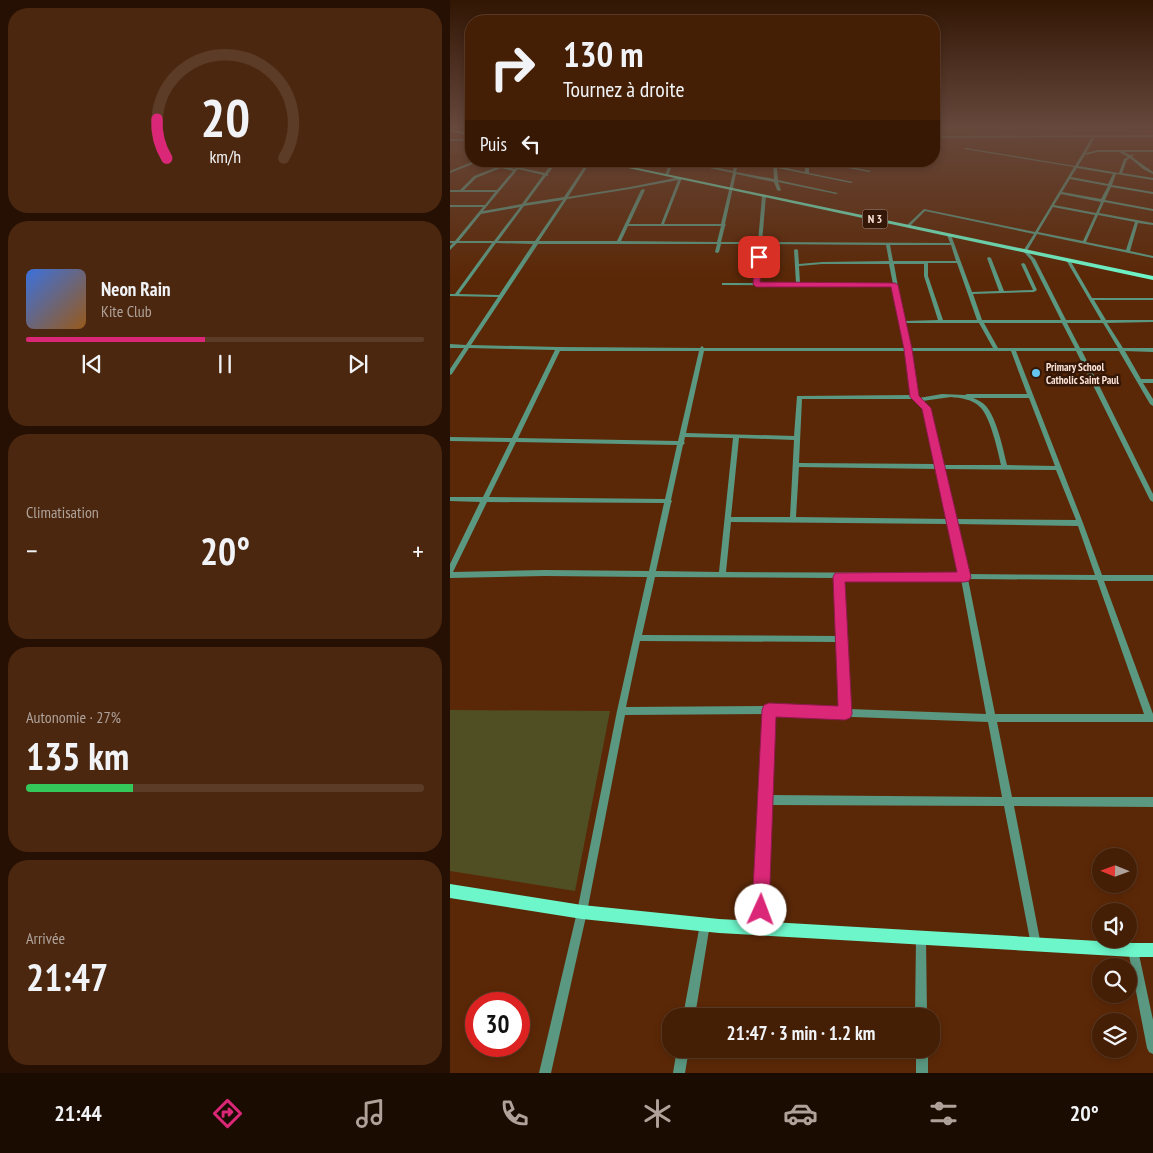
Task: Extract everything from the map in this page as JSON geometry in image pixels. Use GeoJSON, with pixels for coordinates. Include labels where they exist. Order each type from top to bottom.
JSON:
{"type":"FeatureCollection","features":[{"type":"Feature","properties":{"kind":"main road","name":"N 3"},"geometry":{"type":"LineString","coordinates":[[674,177],[1153,278]]}},
{"type":"Feature","properties":{"kind":"main road"},"geometry":{"type":"LineString","coordinates":[[450,891],[582,912],[705,924],[1036,945],[1153,950]]}},
{"type":"Feature","properties":{"kind":"street"},"geometry":{"type":"LineString","coordinates":[[461,191],[475,177]]}},
{"type":"Feature","properties":{"kind":"street"},"geometry":{"type":"LineString","coordinates":[[450,249],[453,242],[509,177]]}},
{"type":"Feature","properties":{"kind":"street"},"geometry":{"type":"LineString","coordinates":[[456,296],[545,177]]}},
{"type":"Feature","properties":{"kind":"street"},"geometry":{"type":"LineString","coordinates":[[450,373],[579,177]]}},
{"type":"Feature","properties":{"kind":"street"},"geometry":{"type":"LineString","coordinates":[[717,252],[735,177]]}},
{"type":"Feature","properties":{"kind":"street"},"geometry":{"type":"LineString","coordinates":[[756,177],[836,193]]}},
{"type":"Feature","properties":{"kind":"street"},"geometry":{"type":"LineString","coordinates":[[776,177],[779,190]]}},
{"type":"Feature","properties":{"kind":"street"},"geometry":{"type":"LineString","coordinates":[[824,177],[851,182]]}},
{"type":"Feature","properties":{"kind":"street"},"geometry":{"type":"LineString","coordinates":[[1084,243],[1115,177]]}},
{"type":"Feature","properties":{"kind":"street"},"geometry":{"type":"LineString","coordinates":[[480,213],[566,197],[646,186],[680,178]]}},
{"type":"Feature","properties":{"kind":"street"},"geometry":{"type":"LineString","coordinates":[[662,225],[680,178]]}},
{"type":"Feature","properties":{"kind":"street"},"geometry":{"type":"LineString","coordinates":[[1153,193],[1069,178],[1025,251],[1033,259],[1062,321],[1153,500]]}},
{"type":"Feature","properties":{"kind":"street"},"geometry":{"type":"LineString","coordinates":[[618,243],[643,190]]}},
{"type":"Feature","properties":{"kind":"street"},"geometry":{"type":"LineString","coordinates":[[450,191],[498,191]]}},
{"type":"Feature","properties":{"kind":"street"},"geometry":{"type":"LineString","coordinates":[[1060,193],[1153,210]]}},
{"type":"Feature","properties":{"kind":"street"},"geometry":{"type":"LineString","coordinates":[[756,284],[764,196]]}},
{"type":"Feature","properties":{"kind":"street"},"geometry":{"type":"LineString","coordinates":[[450,206],[486,206]]}},
{"type":"Feature","properties":{"kind":"street"},"geometry":{"type":"LineString","coordinates":[[1052,206],[1153,224]]}},
{"type":"Feature","properties":{"kind":"street"},"geometry":{"type":"LineString","coordinates":[[908,226],[924,210],[1153,257]]}},
{"type":"Feature","properties":{"kind":"street"},"geometry":{"type":"LineString","coordinates":[[1128,252],[1137,221]]}},
{"type":"Feature","properties":{"kind":"street"},"geometry":{"type":"LineString","coordinates":[[627,225],[724,225]]}},
{"type":"Feature","properties":{"kind":"street"},"geometry":{"type":"LineString","coordinates":[[949,235],[980,322],[997,350]]}},
{"type":"Feature","properties":{"kind":"street"},"geometry":{"type":"LineString","coordinates":[[453,242],[952,244]]}},
{"type":"Feature","properties":{"kind":"street"},"geometry":{"type":"LineString","coordinates":[[786,244],[796,250]]}},
{"type":"Feature","properties":{"kind":"street"},"geometry":{"type":"LineString","coordinates":[[796,250],[803,244]]}},
{"type":"Feature","properties":{"kind":"street"},"geometry":{"type":"LineString","coordinates":[[888,244],[916,398],[926,408],[964,577],[1036,945]]}},
{"type":"Feature","properties":{"kind":"street"},"geometry":{"type":"LineString","coordinates":[[796,250],[798,285]]}},
{"type":"Feature","properties":{"kind":"street"},"geometry":{"type":"LineString","coordinates":[[988,258],[1002,292]]}},
{"type":"Feature","properties":{"kind":"street"},"geometry":{"type":"LineString","coordinates":[[1068,260],[1153,404]]}},
{"type":"Feature","properties":{"kind":"street"},"geometry":{"type":"LineString","coordinates":[[797,264],[958,262]]}},
{"type":"Feature","properties":{"kind":"street"},"geometry":{"type":"LineString","coordinates":[[926,263],[926,276],[941,322]]}},
{"type":"Feature","properties":{"kind":"street"},"geometry":{"type":"LineString","coordinates":[[969,293],[1034,291],[1023,264]]}},
{"type":"Feature","properties":{"kind":"street"},"geometry":{"type":"LineString","coordinates":[[724,284],[895,285]]}},
{"type":"Feature","properties":{"kind":"street"},"geometry":{"type":"LineString","coordinates":[[450,296],[501,296]]}},
{"type":"Feature","properties":{"kind":"street"},"geometry":{"type":"LineString","coordinates":[[1091,299],[1153,299]]}},
{"type":"Feature","properties":{"kind":"street"},"geometry":{"type":"LineString","coordinates":[[901,322],[1153,321]]}},
{"type":"Feature","properties":{"kind":"street"},"geometry":{"type":"LineString","coordinates":[[450,346],[558,349],[1153,350]]}},
{"type":"Feature","properties":{"kind":"street"},"geometry":{"type":"LineString","coordinates":[[545,1073],[582,912],[621,711],[702,348]]}},
{"type":"Feature","properties":{"kind":"street"},"geometry":{"type":"LineString","coordinates":[[558,349],[450,573],[1153,578]]}},
{"type":"Feature","properties":{"kind":"street"},"geometry":{"type":"LineString","coordinates":[[621,711],[769,710],[991,718],[1152,718],[1080,523],[1013,350]]}},
{"type":"Feature","properties":{"kind":"street"},"geometry":{"type":"LineString","coordinates":[[1139,381],[1153,381]]}},
{"type":"Feature","properties":{"kind":"street"},"geometry":{"type":"LineString","coordinates":[[793,520],[799,397],[916,398],[937,396],[1031,396]]}},
{"type":"Feature","properties":{"kind":"street"},"geometry":{"type":"LineString","coordinates":[[966,396],[983,405],[998,442],[1005,468]]}},
{"type":"Feature","properties":{"kind":"street"},"geometry":{"type":"LineString","coordinates":[[983,405],[992,397]]}},
{"type":"Feature","properties":{"kind":"street"},"geometry":{"type":"LineString","coordinates":[[722,576],[736,436]]}},
{"type":"Feature","properties":{"kind":"street"},"geometry":{"type":"LineString","coordinates":[[450,439],[682,439],[736,436],[798,438]]}},
{"type":"Feature","properties":{"kind":"street"},"geometry":{"type":"LineString","coordinates":[[795,465],[1059,468]]}},
{"type":"Feature","properties":{"kind":"street"},"geometry":{"type":"LineString","coordinates":[[450,499],[669,501]]}},
{"type":"Feature","properties":{"kind":"street"},"geometry":{"type":"LineString","coordinates":[[727,519],[1080,523]]}},
{"type":"Feature","properties":{"kind":"street"},"geometry":{"type":"LineString","coordinates":[[839,577],[845,714]]}},
{"type":"Feature","properties":{"kind":"street"},"geometry":{"type":"LineString","coordinates":[[637,638],[842,639]]}},
{"type":"Feature","properties":{"kind":"street"},"geometry":{"type":"LineString","coordinates":[[760,928],[769,710]]}},
{"type":"Feature","properties":{"kind":"street"},"geometry":{"type":"LineString","coordinates":[[765,800],[1153,802]]}},
{"type":"Feature","properties":{"kind":"street"},"geometry":{"type":"LineString","coordinates":[[690,1008],[705,924]]}},
{"type":"Feature","properties":{"kind":"street"},"geometry":{"type":"LineString","coordinates":[[921,938],[921,1008]]}},
{"type":"Feature","properties":{"kind":"street"},"geometry":{"type":"LineString","coordinates":[[1133,950],[1153,1048]]}},
{"type":"Feature","properties":{"kind":"street"},"geometry":{"type":"LineString","coordinates":[[679,1073],[682,1058]]}},
{"type":"Feature","properties":{"kind":"street"},"geometry":{"type":"LineString","coordinates":[[922,1058],[922,1073]]}},
{"type":"Feature","properties":{"kind":"shaded area"},"geometry":{"type":"Polygon","coordinates":[[[450,710],[610,711],[575,891],[450,871],[450,710]]]}},
{"type":"Feature","properties":{"kind":"place","name":"Primary School Catholic Saint Paul"},"geometry":{"type":"Point","coordinates":[1036,373]}},
{"type":"Feature","properties":{"kind":"route"},"geometry":{"type":"LineString","coordinates":[[759,257],[756,284],[895,285],[908,349],[915,397],[926,408],[964,577],[839,577],[845,714],[769,710],[761,910]]}}]}
